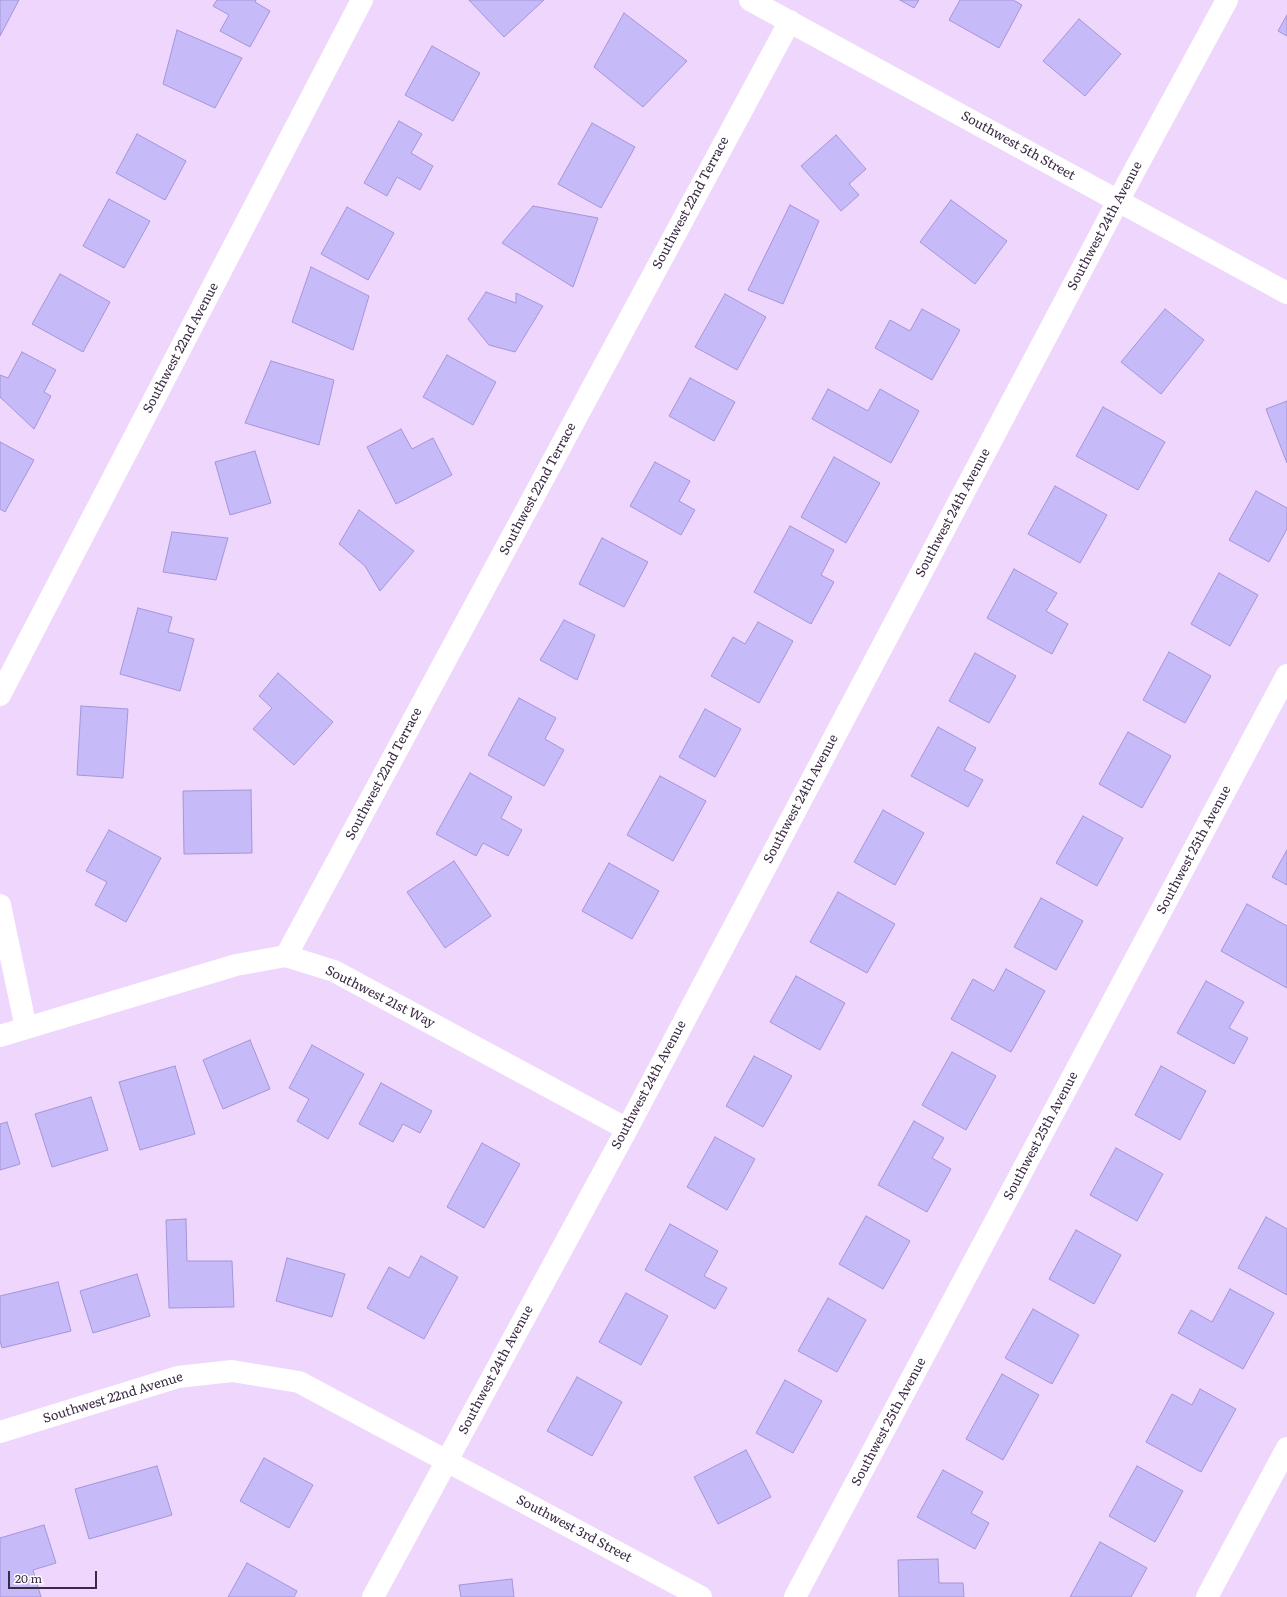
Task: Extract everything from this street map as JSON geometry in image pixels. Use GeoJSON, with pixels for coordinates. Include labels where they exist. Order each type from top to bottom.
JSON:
{"type":"FeatureCollection","features":[{"type":"Feature","properties":{"kind":"street","name":"Southwest 22nd Avenue"},"geometry":{"type":"LineString","coordinates":[[0,695],[362,0]]}},
{"type":"Feature","properties":{"kind":"street","name":"Southwest 5th Street"},"geometry":{"type":"LineString","coordinates":[[750,0],[1287,293]]}},
{"type":"Feature","properties":{"kind":"street","name":"Southwest 24th Avenue"},"geometry":{"type":"LineString","coordinates":[[373,1597],[627,1129],[1118,201],[1227,0]]}},
{"type":"Feature","properties":{"kind":"street","name":"Southwest 22nd Terrace"},"geometry":{"type":"LineString","coordinates":[[286,956],[790,21]]}},
{"type":"Feature","properties":{"kind":"street","name":"Southwest 25th Avenue"},"geometry":{"type":"LineString","coordinates":[[795,1597],[1287,675]]}},
{"type":"Feature","properties":{"kind":"street"},"geometry":{"type":"LineString","coordinates":[[0,905],[26,1028]]}},
{"type":"Feature","properties":{"kind":"street","name":"Southwest 21st Way"},"geometry":{"type":"LineString","coordinates":[[0,1036],[236,965],[286,956],[334,971],[627,1129]]}},
{"type":"Feature","properties":{"kind":"street","name":"Southwest 22nd Avenue"},"geometry":{"type":"LineString","coordinates":[[0,1432],[178,1377],[232,1371],[299,1382],[446,1461]]}},
{"type":"Feature","properties":{"kind":"street"},"geometry":{"type":"LineString","coordinates":[[1208,1597],[1287,1448]]}},
{"type":"Feature","properties":{"kind":"street","name":"Southwest 3rd Street"},"geometry":{"type":"LineString","coordinates":[[446,1461],[700,1597]]}},
{"type":"Feature","properties":{"kind":"building"},"geometry":{"type":"Polygon","coordinates":[[[0,0],[19,0],[0,36],[0,0]]]}},
{"type":"Feature","properties":{"kind":"building"},"geometry":{"type":"Polygon","coordinates":[[[217,0],[256,0],[255,2],[270,11],[250,47],[220,31],[229,15],[213,6],[217,0]]]}},
{"type":"Feature","properties":{"kind":"building"},"geometry":{"type":"Polygon","coordinates":[[[469,0],[544,0],[504,37],[469,0]]]}},
{"type":"Feature","properties":{"kind":"building"},"geometry":{"type":"Polygon","coordinates":[[[900,0],[919,0],[914,8],[900,0]]]}},
{"type":"Feature","properties":{"kind":"building"},"geometry":{"type":"Polygon","coordinates":[[[960,0],[1013,0],[1022,5],[999,48],[949,20],[960,0]]]}},
{"type":"Feature","properties":{"kind":"building"},"geometry":{"type":"Polygon","coordinates":[[[624,13],[687,61],[643,107],[594,67],[624,13]]]}},
{"type":"Feature","properties":{"kind":"building"},"geometry":{"type":"Polygon","coordinates":[[[1287,15],[1287,36],[1278,31],[1287,15]]]}},
{"type":"Feature","properties":{"kind":"building"},"geometry":{"type":"Polygon","coordinates":[[[1079,19],[1121,54],[1085,96],[1043,61],[1079,19]]]}},
{"type":"Feature","properties":{"kind":"building"},"geometry":{"type":"Polygon","coordinates":[[[177,30],[242,58],[215,108],[163,84],[177,30]]]}},
{"type":"Feature","properties":{"kind":"building"},"geometry":{"type":"Polygon","coordinates":[[[432,46],[480,73],[453,121],[405,95],[432,46]]]}},
{"type":"Feature","properties":{"kind":"building"},"geometry":{"type":"Polygon","coordinates":[[[399,121],[422,134],[411,153],[433,166],[420,190],[397,177],[387,196],[364,183],[399,121]]]}},
{"type":"Feature","properties":{"kind":"building"},"geometry":{"type":"Polygon","coordinates":[[[592,123],[635,147],[601,208],[558,184],[592,123]]]}},
{"type":"Feature","properties":{"kind":"building"},"geometry":{"type":"Polygon","coordinates":[[[137,134],[186,161],[165,200],[116,173],[137,134]]]}},
{"type":"Feature","properties":{"kind":"building"},"geometry":{"type":"Polygon","coordinates":[[[836,135],[866,169],[849,184],[859,195],[841,211],[801,166],[836,135]]]}},
{"type":"Feature","properties":{"kind":"building"},"geometry":{"type":"Polygon","coordinates":[[[109,199],[150,221],[124,268],[83,246],[109,199]]]}},
{"type":"Feature","properties":{"kind":"building"},"geometry":{"type":"Polygon","coordinates":[[[951,200],[1007,241],[975,284],[920,242],[951,200]]]}},
{"type":"Feature","properties":{"kind":"building"},"geometry":{"type":"Polygon","coordinates":[[[790,205],[819,221],[783,304],[748,290],[790,205]]]}},
{"type":"Feature","properties":{"kind":"building"},"geometry":{"type":"Polygon","coordinates":[[[533,206],[598,218],[573,287],[502,243],[533,206]]]}},
{"type":"Feature","properties":{"kind":"building"},"geometry":{"type":"Polygon","coordinates":[[[347,207],[394,233],[368,280],[321,254],[347,207]]]}},
{"type":"Feature","properties":{"kind":"building"},"geometry":{"type":"Polygon","coordinates":[[[311,267],[369,296],[353,350],[292,322],[311,267]]]}},
{"type":"Feature","properties":{"kind":"building"},"geometry":{"type":"Polygon","coordinates":[[[60,274],[110,302],[83,352],[32,324],[60,274]]]}},
{"type":"Feature","properties":{"kind":"building"},"geometry":{"type":"Polygon","coordinates":[[[486,292],[516,303],[516,293],[543,306],[515,352],[489,345],[468,319],[486,292]]]}},
{"type":"Feature","properties":{"kind":"building"},"geometry":{"type":"Polygon","coordinates":[[[725,294],[766,317],[737,370],[695,347],[725,294]]]}},
{"type":"Feature","properties":{"kind":"building"},"geometry":{"type":"Polygon","coordinates":[[[922,309],[960,330],[932,380],[875,348],[890,320],[910,331],[922,309]]]}},
{"type":"Feature","properties":{"kind":"building"},"geometry":{"type":"Polygon","coordinates":[[[1165,309],[1204,340],[1161,394],[1121,362],[1165,309]]]}},
{"type":"Feature","properties":{"kind":"building"},"geometry":{"type":"Polygon","coordinates":[[[22,352],[56,370],[44,392],[51,396],[34,429],[0,397],[0,375],[8,378],[22,352]]]}},
{"type":"Feature","properties":{"kind":"building"},"geometry":{"type":"Polygon","coordinates":[[[447,355],[496,382],[473,425],[423,397],[447,355]]]}},
{"type":"Feature","properties":{"kind":"building"},"geometry":{"type":"Polygon","coordinates":[[[271,361],[334,380],[319,445],[245,423],[271,361]]]}},
{"type":"Feature","properties":{"kind":"building"},"geometry":{"type":"Polygon","coordinates":[[[690,378],[735,402],[714,441],[669,416],[690,378]]]}},
{"type":"Feature","properties":{"kind":"building"},"geometry":{"type":"Polygon","coordinates":[[[828,389],[868,411],[880,389],[919,411],[891,463],[812,419],[828,389]]]}},
{"type":"Feature","properties":{"kind":"building"},"geometry":{"type":"Polygon","coordinates":[[[1287,401],[1287,463],[1266,409],[1287,401]]]}},
{"type":"Feature","properties":{"kind":"building"},"geometry":{"type":"Polygon","coordinates":[[[1103,407],[1165,442],[1138,490],[1076,456],[1103,407]]]}},
{"type":"Feature","properties":{"kind":"building"},"geometry":{"type":"Polygon","coordinates":[[[401,429],[412,449],[433,438],[452,475],[396,504],[367,447],[401,429]]]}},
{"type":"Feature","properties":{"kind":"building"},"geometry":{"type":"Polygon","coordinates":[[[0,442],[34,460],[5,512],[0,509],[0,442]]]}},
{"type":"Feature","properties":{"kind":"building"},"geometry":{"type":"Polygon","coordinates":[[[255,451],[271,503],[230,515],[215,462],[255,451]]]}},
{"type":"Feature","properties":{"kind":"building"},"geometry":{"type":"Polygon","coordinates":[[[834,457],[880,483],[846,543],[801,517],[834,457]]]}},
{"type":"Feature","properties":{"kind":"building"},"geometry":{"type":"Polygon","coordinates":[[[655,462],[690,481],[679,501],[695,510],[681,535],[630,506],[655,462]]]}},
{"type":"Feature","properties":{"kind":"building"},"geometry":{"type":"Polygon","coordinates":[[[1055,486],[1107,515],[1080,563],[1028,534],[1055,486]]]}},
{"type":"Feature","properties":{"kind":"building"},"geometry":{"type":"Polygon","coordinates":[[[1256,491],[1287,508],[1287,529],[1269,562],[1229,540],[1256,491]]]}},
{"type":"Feature","properties":{"kind":"building"},"geometry":{"type":"Polygon","coordinates":[[[359,510],[414,551],[380,591],[365,566],[339,544],[359,510]]]}},
{"type":"Feature","properties":{"kind":"building"},"geometry":{"type":"Polygon","coordinates":[[[790,526],[834,550],[821,575],[834,582],[811,624],[754,592],[790,526]]]}},
{"type":"Feature","properties":{"kind":"building"},"geometry":{"type":"Polygon","coordinates":[[[172,532],[228,538],[216,580],[163,572],[172,532]]]}},
{"type":"Feature","properties":{"kind":"building"},"geometry":{"type":"Polygon","coordinates":[[[602,538],[648,562],[624,607],[579,584],[602,538]]]}},
{"type":"Feature","properties":{"kind":"building"},"geometry":{"type":"Polygon","coordinates":[[[1014,569],[1057,593],[1046,611],[1068,624],[1052,654],[987,618],[1014,569]]]}},
{"type":"Feature","properties":{"kind":"building"},"geometry":{"type":"Polygon","coordinates":[[[1219,573],[1258,595],[1230,646],[1191,624],[1219,573]]]}},
{"type":"Feature","properties":{"kind":"building"},"geometry":{"type":"Polygon","coordinates":[[[138,608],[172,617],[168,632],[194,639],[180,691],[120,674],[138,608]]]}},
{"type":"Feature","properties":{"kind":"building"},"geometry":{"type":"Polygon","coordinates":[[[564,620],[595,635],[577,680],[540,660],[564,620]]]}},
{"type":"Feature","properties":{"kind":"building"},"geometry":{"type":"Polygon","coordinates":[[[758,622],[793,641],[759,703],[711,676],[733,637],[745,644],[758,622]]]}},
{"type":"Feature","properties":{"kind":"building"},"geometry":{"type":"Polygon","coordinates":[[[1169,652],[1211,676],[1185,723],[1143,700],[1169,652]]]}},
{"type":"Feature","properties":{"kind":"building"},"geometry":{"type":"Polygon","coordinates":[[[975,653],[1016,676],[989,723],[949,701],[975,653]]]}},
{"type":"Feature","properties":{"kind":"building"},"geometry":{"type":"Polygon","coordinates":[[[278,673],[333,722],[294,765],[253,729],[272,708],[259,696],[278,673]]]}},
{"type":"Feature","properties":{"kind":"building"},"geometry":{"type":"Polygon","coordinates":[[[519,698],[556,718],[545,739],[564,750],[544,786],[488,755],[519,698]]]}},
{"type":"Feature","properties":{"kind":"building"},"geometry":{"type":"Polygon","coordinates":[[[81,706],[128,709],[123,778],[77,775],[81,706]]]}},
{"type":"Feature","properties":{"kind":"building"},"geometry":{"type":"Polygon","coordinates":[[[705,709],[741,729],[715,777],[679,757],[705,709]]]}},
{"type":"Feature","properties":{"kind":"building"},"geometry":{"type":"Polygon","coordinates":[[[938,727],[976,748],[964,770],[983,780],[968,807],[911,776],[938,727]]]}},
{"type":"Feature","properties":{"kind":"building"},"geometry":{"type":"Polygon","coordinates":[[[1128,732],[1171,756],[1142,808],[1099,784],[1128,732]]]}},
{"type":"Feature","properties":{"kind":"building"},"geometry":{"type":"Polygon","coordinates":[[[470,773],[512,797],[501,818],[522,830],[508,856],[483,843],[476,856],[436,834],[470,773]]]}},
{"type":"Feature","properties":{"kind":"building"},"geometry":{"type":"Polygon","coordinates":[[[660,776],[706,801],[673,861],[627,835],[660,776]]]}},
{"type":"Feature","properties":{"kind":"building"},"geometry":{"type":"Polygon","coordinates":[[[251,790],[252,853],[184,854],[183,791],[251,790]]]}},
{"type":"Feature","properties":{"kind":"building"},"geometry":{"type":"Polygon","coordinates":[[[883,810],[924,833],[895,885],[854,862],[883,810]]]}},
{"type":"Feature","properties":{"kind":"building"},"geometry":{"type":"Polygon","coordinates":[[[1083,816],[1123,838],[1097,886],[1056,863],[1083,816]]]}},
{"type":"Feature","properties":{"kind":"building"},"geometry":{"type":"Polygon","coordinates":[[[109,830],[161,858],[126,922],[95,905],[107,882],[86,871],[109,830]]]}},
{"type":"Feature","properties":{"kind":"building"},"geometry":{"type":"Polygon","coordinates":[[[1287,850],[1287,885],[1272,877],[1287,850]]]}},
{"type":"Feature","properties":{"kind":"building"},"geometry":{"type":"Polygon","coordinates":[[[454,861],[491,916],[445,948],[407,892],[454,861]]]}},
{"type":"Feature","properties":{"kind":"building"},"geometry":{"type":"Polygon","coordinates":[[[609,863],[659,891],[632,939],[582,911],[609,863]]]}},
{"type":"Feature","properties":{"kind":"building"},"geometry":{"type":"Polygon","coordinates":[[[838,892],[895,924],[867,973],[810,942],[838,892]]]}},
{"type":"Feature","properties":{"kind":"building"},"geometry":{"type":"Polygon","coordinates":[[[1041,898],[1083,921],[1056,970],[1014,947],[1041,898]]]}},
{"type":"Feature","properties":{"kind":"building"},"geometry":{"type":"Polygon","coordinates":[[[1247,904],[1287,926],[1287,988],[1221,951],[1247,904]]]}},
{"type":"Feature","properties":{"kind":"building"},"geometry":{"type":"Polygon","coordinates":[[[1006,969],[1045,991],[1011,1052],[951,1019],[973,979],[994,991],[1006,969]]]}},
{"type":"Feature","properties":{"kind":"building"},"geometry":{"type":"Polygon","coordinates":[[[796,976],[845,1003],[820,1050],[770,1022],[796,976]]]}},
{"type":"Feature","properties":{"kind":"building"},"geometry":{"type":"Polygon","coordinates":[[[1206,981],[1244,1002],[1229,1028],[1248,1038],[1234,1064],[1177,1033],[1206,981]]]}},
{"type":"Feature","properties":{"kind":"building"},"geometry":{"type":"Polygon","coordinates":[[[250,1040],[270,1089],[223,1109],[203,1060],[250,1040]]]}},
{"type":"Feature","properties":{"kind":"building"},"geometry":{"type":"Polygon","coordinates":[[[312,1045],[364,1074],[328,1139],[297,1121],[309,1099],[289,1088],[312,1045]]]}},
{"type":"Feature","properties":{"kind":"building"},"geometry":{"type":"Polygon","coordinates":[[[952,1052],[996,1076],[966,1130],[922,1105],[952,1052]]]}},
{"type":"Feature","properties":{"kind":"building"},"geometry":{"type":"Polygon","coordinates":[[[754,1056],[792,1076],[763,1127],[726,1106],[754,1056]]]}},
{"type":"Feature","properties":{"kind":"building"},"geometry":{"type":"Polygon","coordinates":[[[175,1066],[195,1134],[140,1150],[119,1082],[175,1066]]]}},
{"type":"Feature","properties":{"kind":"building"},"geometry":{"type":"Polygon","coordinates":[[[1161,1066],[1206,1091],[1180,1140],[1135,1115],[1161,1066]]]}},
{"type":"Feature","properties":{"kind":"building"},"geometry":{"type":"Polygon","coordinates":[[[381,1083],[432,1111],[420,1133],[403,1124],[393,1142],[359,1124],[381,1083]]]}},
{"type":"Feature","properties":{"kind":"building"},"geometry":{"type":"Polygon","coordinates":[[[91,1097],[108,1150],[52,1167],[35,1114],[91,1097]]]}},
{"type":"Feature","properties":{"kind":"building"},"geometry":{"type":"Polygon","coordinates":[[[914,1121],[944,1138],[932,1158],[951,1169],[927,1212],[878,1185],[914,1121]]]}},
{"type":"Feature","properties":{"kind":"building"},"geometry":{"type":"Polygon","coordinates":[[[7,1122],[20,1164],[0,1170],[0,1124],[7,1122]]]}},
{"type":"Feature","properties":{"kind":"building"},"geometry":{"type":"Polygon","coordinates":[[[715,1137],[755,1159],[727,1210],[687,1187],[715,1137]]]}},
{"type":"Feature","properties":{"kind":"building"},"geometry":{"type":"Polygon","coordinates":[[[482,1143],[520,1164],[484,1228],[447,1207],[482,1143]]]}},
{"type":"Feature","properties":{"kind":"building"},"geometry":{"type":"Polygon","coordinates":[[[1116,1148],[1163,1174],[1137,1221],[1090,1195],[1116,1148]]]}},
{"type":"Feature","properties":{"kind":"building"},"geometry":{"type":"Polygon","coordinates":[[[866,1216],[910,1241],[883,1289],[839,1264],[866,1216]]]}},
{"type":"Feature","properties":{"kind":"building"},"geometry":{"type":"Polygon","coordinates":[[[1266,1217],[1287,1229],[1287,1295],[1238,1268],[1266,1217]]]}},
{"type":"Feature","properties":{"kind":"building"},"geometry":{"type":"Polygon","coordinates":[[[186,1219],[187,1261],[232,1261],[234,1307],[169,1308],[166,1220],[186,1219]]]}},
{"type":"Feature","properties":{"kind":"building"},"geometry":{"type":"Polygon","coordinates":[[[670,1224],[718,1251],[704,1276],[727,1288],[715,1309],[645,1270],[670,1224]]]}},
{"type":"Feature","properties":{"kind":"building"},"geometry":{"type":"Polygon","coordinates":[[[1076,1230],[1121,1255],[1094,1304],[1049,1279],[1076,1230]]]}},
{"type":"Feature","properties":{"kind":"building"},"geometry":{"type":"Polygon","coordinates":[[[421,1256],[458,1277],[424,1339],[367,1308],[389,1267],[409,1278],[421,1256]]]}},
{"type":"Feature","properties":{"kind":"building"},"geometry":{"type":"Polygon","coordinates":[[[287,1258],[345,1274],[332,1317],[276,1301],[287,1258]]]}},
{"type":"Feature","properties":{"kind":"building"},"geometry":{"type":"Polygon","coordinates":[[[137,1274],[150,1316],[93,1333],[80,1291],[137,1274]]]}},
{"type":"Feature","properties":{"kind":"building"},"geometry":{"type":"Polygon","coordinates":[[[58,1282],[71,1331],[2,1348],[0,1341],[0,1296],[58,1282]]]}},
{"type":"Feature","properties":{"kind":"building"},"geometry":{"type":"Polygon","coordinates":[[[1230,1289],[1274,1313],[1243,1369],[1178,1333],[1191,1310],[1212,1322],[1230,1289]]]}},
{"type":"Feature","properties":{"kind":"building"},"geometry":{"type":"Polygon","coordinates":[[[626,1293],[668,1316],[641,1365],[599,1342],[626,1293]]]}},
{"type":"Feature","properties":{"kind":"building"},"geometry":{"type":"Polygon","coordinates":[[[828,1298],[866,1320],[837,1372],[798,1351],[828,1298]]]}},
{"type":"Feature","properties":{"kind":"building"},"geometry":{"type":"Polygon","coordinates":[[[1033,1309],[1079,1335],[1052,1384],[1005,1358],[1033,1309]]]}},
{"type":"Feature","properties":{"kind":"building"},"geometry":{"type":"Polygon","coordinates":[[[1002,1374],[1039,1395],[1003,1460],[966,1439],[1002,1374]]]}},
{"type":"Feature","properties":{"kind":"building"},"geometry":{"type":"Polygon","coordinates":[[[577,1377],[622,1402],[592,1456],[547,1431],[577,1377]]]}},
{"type":"Feature","properties":{"kind":"building"},"geometry":{"type":"Polygon","coordinates":[[[785,1380],[822,1401],[793,1453],[756,1433],[785,1380]]]}},
{"type":"Feature","properties":{"kind":"building"},"geometry":{"type":"Polygon","coordinates":[[[1200,1389],[1236,1409],[1201,1472],[1146,1442],[1172,1394],[1192,1405],[1200,1389]]]}},
{"type":"Feature","properties":{"kind":"building"},"geometry":{"type":"Polygon","coordinates":[[[746,1450],[771,1497],[718,1524],[694,1477],[746,1450]]]}},
{"type":"Feature","properties":{"kind":"building"},"geometry":{"type":"Polygon","coordinates":[[[264,1458],[313,1485],[289,1528],[240,1501],[264,1458]]]}},
{"type":"Feature","properties":{"kind":"building"},"geometry":{"type":"Polygon","coordinates":[[[157,1466],[172,1515],[89,1539],[75,1489],[157,1466]]]}},
{"type":"Feature","properties":{"kind":"building"},"geometry":{"type":"Polygon","coordinates":[[[1137,1466],[1183,1491],[1155,1542],[1109,1516],[1137,1466]]]}},
{"type":"Feature","properties":{"kind":"building"},"geometry":{"type":"Polygon","coordinates":[[[943,1470],[983,1492],[971,1513],[989,1523],[975,1549],[917,1517],[943,1470]]]}},
{"type":"Feature","properties":{"kind":"building"},"geometry":{"type":"Polygon","coordinates":[[[44,1525],[56,1563],[33,1570],[41,1597],[0,1597],[0,1538],[44,1525]]]}},
{"type":"Feature","properties":{"kind":"building"},"geometry":{"type":"Polygon","coordinates":[[[1100,1542],[1147,1568],[1131,1597],[1070,1597],[1100,1542]]]}},
{"type":"Feature","properties":{"kind":"building"},"geometry":{"type":"Polygon","coordinates":[[[938,1559],[939,1583],[963,1583],[964,1597],[899,1597],[898,1560],[938,1559]]]}},
{"type":"Feature","properties":{"kind":"building"},"geometry":{"type":"Polygon","coordinates":[[[247,1563],[297,1591],[294,1597],[228,1597],[247,1563]]]}},
{"type":"Feature","properties":{"kind":"building"},"geometry":{"type":"Polygon","coordinates":[[[512,1579],[514,1597],[461,1597],[459,1585],[512,1579]]]}}]}
